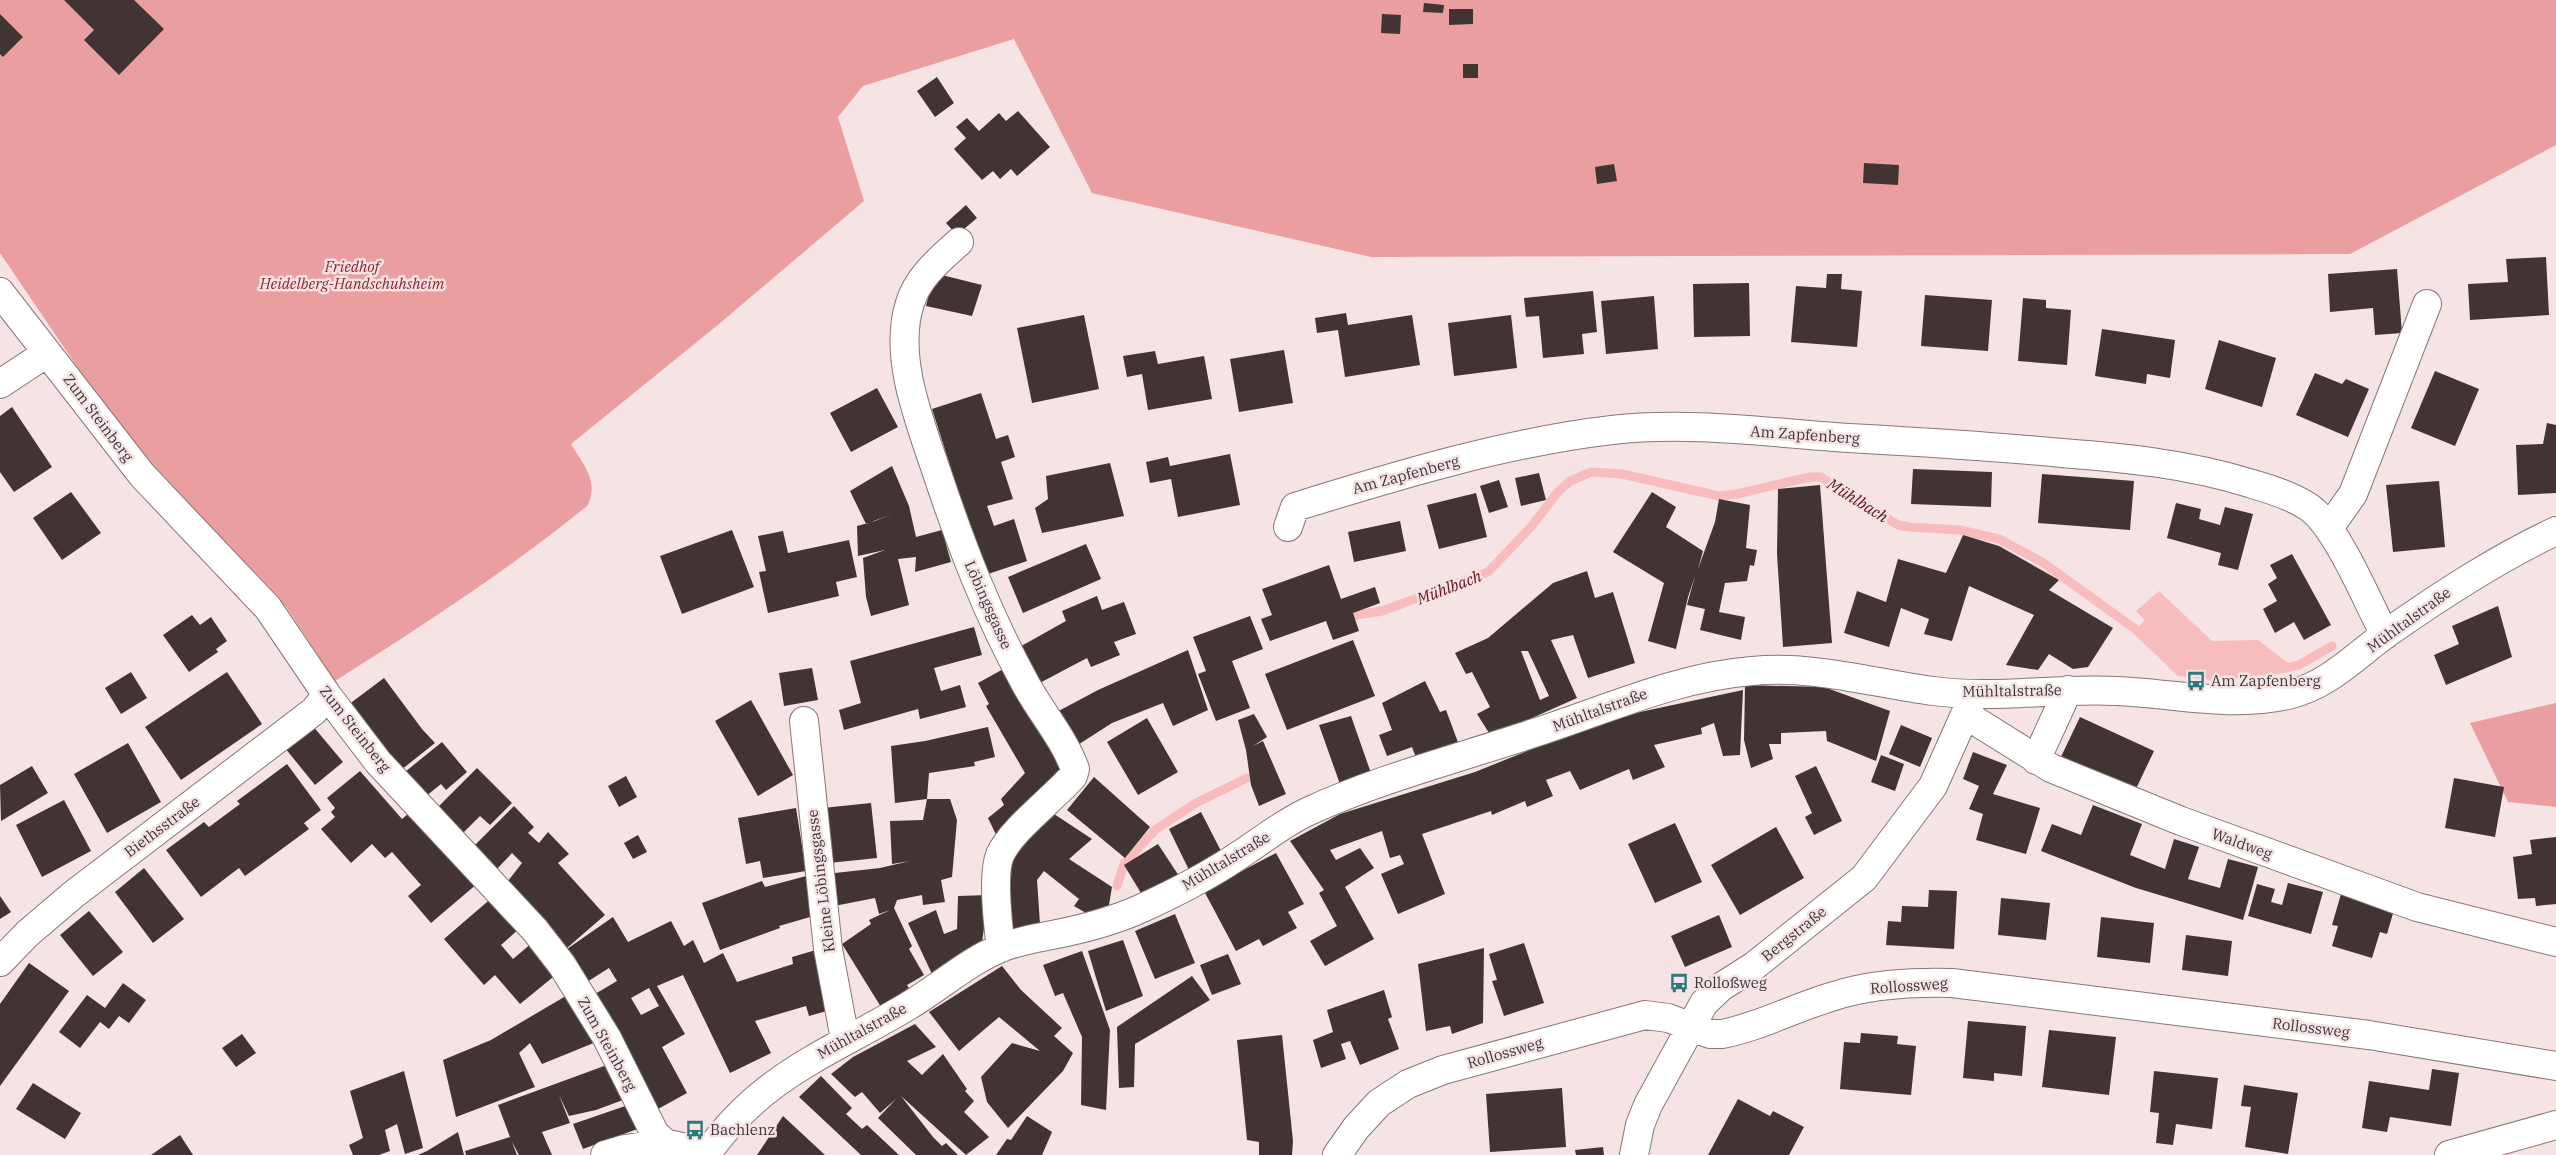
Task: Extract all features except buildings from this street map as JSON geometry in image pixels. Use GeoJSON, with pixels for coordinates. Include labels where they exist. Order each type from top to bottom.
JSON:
{"type":"FeatureCollection","features":[{"type":"Feature","properties":{"kind":"street","name":"Löbingsgasse"},"geometry":{"type":"LineString","coordinates":[[959,242],[925,276],[910,303],[906,348],[913,403],[972,573],[1020,674],[1075,769],[1073,776],[1006,845],[1000,855],[996,873],[1001,948]]}},
{"type":"Feature","properties":{"kind":"street","name":"Zum Steinberg"},"geometry":{"type":"LineString","coordinates":[[0,292],[142,475],[268,608],[327,695],[378,762],[509,901],[562,965],[607,1038],[648,1125],[665,1144]]}},
{"type":"Feature","properties":{"kind":"street"},"geometry":{"type":"LineString","coordinates":[[2329,528],[2353,494],[2427,304]]}},
{"type":"Feature","properties":{"kind":"street"},"geometry":{"type":"LineString","coordinates":[[0,384],[47,352]]}},
{"type":"Feature","properties":{"kind":"street","name":"Am Zapfenberg"},"geometry":{"type":"LineString","coordinates":[[1288,527],[1295,507],[1496,451],[1562,437],[1612,430],[1659,428],[1997,447],[2131,459],[2178,465],[2224,476],[2307,505],[2329,528],[2385,635]]}},
{"type":"Feature","properties":{"kind":"street","name":"Mühltalstraße"},"geometry":{"type":"LineString","coordinates":[[706,1154],[728,1125],[772,1085],[845,1039],[914,1002],[969,965],[1001,948],[1107,923],[1138,910],[1234,859],[1290,821],[1341,797],[1545,730],[1649,692],[1689,682],[1750,671],[1802,670],[1866,678],[1935,691],[1970,704],[2068,690],[2120,691],[2206,700],[2277,697],[2296,693],[2319,684],[2355,660],[2385,635],[2460,584],[2556,531]]}},
{"type":"Feature","properties":{"kind":"street"},"geometry":{"type":"LineString","coordinates":[[2036,760],[2068,690]]}},
{"type":"Feature","properties":{"kind":"street","name":"Biethsstraße"},"geometry":{"type":"LineString","coordinates":[[0,962],[54,910],[314,711],[327,695]]}},
{"type":"Feature","properties":{"kind":"street","name":"Waldweg"},"geometry":{"type":"LineString","coordinates":[[1970,704],[2036,760],[2050,768],[2181,822],[2417,907],[2556,942]]}},
{"type":"Feature","properties":{"kind":"street","name":"Bergstraße"},"geometry":{"type":"LineString","coordinates":[[1634,1155],[1640,1125],[1648,1105],[1704,1002],[1721,987],[1754,966],[1864,878],[1933,786],[1970,704]]}},
{"type":"Feature","properties":{"kind":"street","name":"Kleine Löbingsgasse"},"geometry":{"type":"LineString","coordinates":[[804,721],[828,949],[845,1039]]}},
{"type":"Feature","properties":{"kind":"street","name":"Rollossweg"},"geometry":{"type":"LineString","coordinates":[[1337,1155],[1356,1128],[1379,1103],[1408,1084],[1444,1070],[1645,1016],[1668,1018],[1710,1034],[1722,1034],[1831,996],[1862,989],[1918,982],[1952,982],[2369,1035],[2556,1066]]}},
{"type":"Feature","properties":{"kind":"street"},"geometry":{"type":"LineString","coordinates":[[2449,1155],[2556,1125]]}},
{"type":"Feature","properties":{"kind":"street"},"geometry":{"type":"LineString","coordinates":[[605,1155],[633,1148],[665,1144],[706,1154]]}},
{"type":"Feature","properties":{"kind":"green space","name":"Friedhof Heidelberg-Handschuhsheim"},"geometry":{"type":"Polygon","coordinates":[[[0,0],[2556,0],[2556,145],[2350,254],[1371,257],[1092,193],[1014,39],[863,86],[838,117],[864,201],[719,324],[571,444],[585,466],[591,481],[591,497],[587,506],[526,553],[432,619],[335,681],[287,608],[183,503],[120,430],[0,253],[0,0]]]}},
{"type":"Feature","properties":{"kind":"green space"},"geometry":{"type":"Polygon","coordinates":[[[2556,703],[2556,807],[2508,802],[2470,723],[2556,703]]]}},
{"type":"Feature","properties":{"kind":"shaded area"},"geometry":{"type":"Polygon","coordinates":[[[2159,591],[2212,641],[2258,640],[2288,663],[2290,672],[2220,681],[2178,676],[2133,633],[2145,620],[2136,611],[2159,591]]]}},
{"type":"Feature","properties":{"kind":"waterway","name":"Mühlbach"},"geometry":{"type":"LineString","coordinates":[[1356,615],[1382,611],[1488,572],[1531,527],[1557,493],[1570,481],[1591,472],[1622,474],[1719,496],[1737,494],[1810,477],[1821,477],[1898,525],[1960,530],[1999,539],[2042,562],[2145,636]]}},
{"type":"Feature","properties":{"kind":"waterway","name":"Mühlbach"},"geometry":{"type":"LineString","coordinates":[[2278,669],[2299,665],[2332,646]]}},
{"type":"Feature","properties":{"kind":"waterway","name":"Mühlbach"},"geometry":{"type":"LineString","coordinates":[[1117,886],[1124,864],[1155,830],[1196,803],[1247,778]]}},
{"type":"Feature","properties":{"kind":"place","name":"Am Zapfenberg"},"geometry":{"type":"Point","coordinates":[2196,681]}},
{"type":"Feature","properties":{"kind":"place","name":"Rolloßweg"},"geometry":{"type":"Point","coordinates":[1679,983]}},
{"type":"Feature","properties":{"kind":"place","name":"Bachlenz"},"geometry":{"type":"Point","coordinates":[695,1130]}}]}
